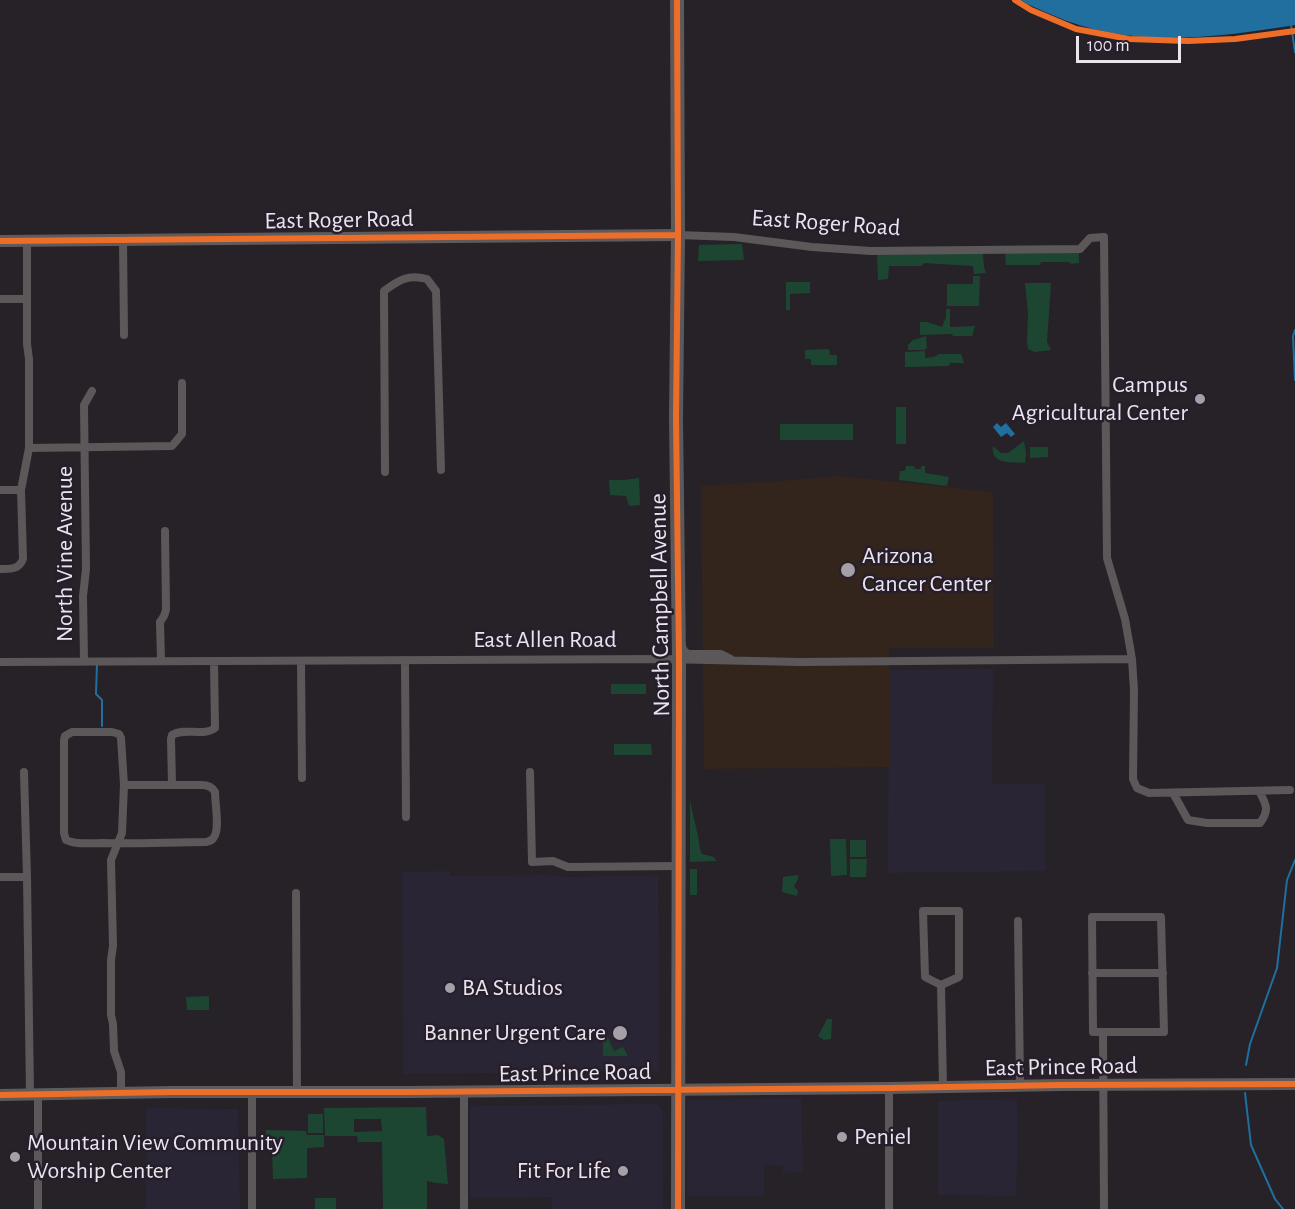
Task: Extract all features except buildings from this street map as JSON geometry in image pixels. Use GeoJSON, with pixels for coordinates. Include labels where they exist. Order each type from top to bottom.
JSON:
{"type":"FeatureCollection","features":[{"type":"Feature","properties":{"kind":"main road","name":"North Campbell Avenue"},"geometry":{"type":"LineString","coordinates":[[677,0],[678,1209]]}},
{"type":"Feature","properties":{"kind":"main road","name":"East Roger Road"},"geometry":{"type":"LineString","coordinates":[[0,241],[678,235]]}},
{"type":"Feature","properties":{"kind":"main road","name":"East Prince Road"},"geometry":{"type":"LineString","coordinates":[[0,1095],[1295,1084]]}},
{"type":"Feature","properties":{"kind":"street","name":"East Roger Road"},"geometry":{"type":"LineString","coordinates":[[678,235],[734,237],[812,247],[871,251],[1080,249],[1090,238],[1104,237],[1107,558],[1125,619],[1132,659]]}},
{"type":"Feature","properties":{"kind":"street","name":"North Vine Avenue"},"geometry":{"type":"LineString","coordinates":[[0,569],[16,568],[21,565],[23,559],[21,490],[29,448],[27,240]]}},
{"type":"Feature","properties":{"kind":"street"},"geometry":{"type":"LineString","coordinates":[[123,240],[124,335]]}},
{"type":"Feature","properties":{"kind":"street"},"geometry":{"type":"LineString","coordinates":[[386,472],[384,291],[398,281],[414,275],[428,279],[436,291],[441,470]]}},
{"type":"Feature","properties":{"kind":"street"},"geometry":{"type":"LineString","coordinates":[[0,299],[27,299]]}},
{"type":"Feature","properties":{"kind":"street"},"geometry":{"type":"LineString","coordinates":[[29,448],[172,446],[182,434],[182,383]]}},
{"type":"Feature","properties":{"kind":"street","name":"North Vine Avenue"},"geometry":{"type":"LineString","coordinates":[[84,661],[86,447],[84,405],[92,391]]}},
{"type":"Feature","properties":{"kind":"street"},"geometry":{"type":"LineString","coordinates":[[0,490],[21,490]]}},
{"type":"Feature","properties":{"kind":"street"},"geometry":{"type":"LineString","coordinates":[[161,661],[159,622],[166,610],[165,531]]}},
{"type":"Feature","properties":{"kind":"street"},"geometry":{"type":"LineString","coordinates":[[679,637],[684,651],[688,654],[721,654],[731,660]]}},
{"type":"Feature","properties":{"kind":"street","name":"East Allen Road"},"geometry":{"type":"LineString","coordinates":[[0,662],[679,659],[800,662],[1132,659]]}},
{"type":"Feature","properties":{"kind":"street"},"geometry":{"type":"LineString","coordinates":[[1132,659],[1133,779],[1137,788],[1149,793],[1290,790]]}},
{"type":"Feature","properties":{"kind":"street"},"geometry":{"type":"LineString","coordinates":[[405,660],[406,817]]}},
{"type":"Feature","properties":{"kind":"street"},"geometry":{"type":"LineString","coordinates":[[172,784],[172,735],[178,732],[210,731],[215,728],[214,661]]}},
{"type":"Feature","properties":{"kind":"street"},"geometry":{"type":"LineString","coordinates":[[301,661],[302,778]]}},
{"type":"Feature","properties":{"kind":"street"},"geometry":{"type":"LineString","coordinates":[[121,1093],[121,1072],[114,1051],[111,1015],[113,945],[111,860],[117,844],[122,833],[124,785],[122,738],[119,734],[112,732],[72,732],[66,735],[63,779],[66,840],[117,844],[206,843],[216,836],[217,829],[213,789],[204,785],[124,785]]}},
{"type":"Feature","properties":{"kind":"street"},"geometry":{"type":"LineString","coordinates":[[24,772],[38,1209]]}},
{"type":"Feature","properties":{"kind":"street"},"geometry":{"type":"LineString","coordinates":[[530,772],[532,862],[553,861],[568,867],[679,866]]}},
{"type":"Feature","properties":{"kind":"street"},"geometry":{"type":"LineString","coordinates":[[1173,793],[1188,819],[1207,823],[1260,823],[1266,815],[1266,805],[1259,791]]}},
{"type":"Feature","properties":{"kind":"street"},"geometry":{"type":"LineString","coordinates":[[0,877],[27,877]]}},
{"type":"Feature","properties":{"kind":"street"},"geometry":{"type":"LineString","coordinates":[[296,892],[297,1093]]}},
{"type":"Feature","properties":{"kind":"street"},"geometry":{"type":"LineString","coordinates":[[923,911],[959,911],[959,977],[941,985],[925,977],[923,911]]}},
{"type":"Feature","properties":{"kind":"street"},"geometry":{"type":"LineString","coordinates":[[1092,917],[1161,917],[1163,973],[1164,1032],[1093,1032],[1092,917]]}},
{"type":"Feature","properties":{"kind":"street"},"geometry":{"type":"LineString","coordinates":[[1018,921],[1020,1085]]}},
{"type":"Feature","properties":{"kind":"street"},"geometry":{"type":"LineString","coordinates":[[1092,973],[1163,973]]}},
{"type":"Feature","properties":{"kind":"street"},"geometry":{"type":"LineString","coordinates":[[941,985],[943,1087]]}},
{"type":"Feature","properties":{"kind":"street"},"geometry":{"type":"LineString","coordinates":[[1103,1032],[1104,1209]]}},
{"type":"Feature","properties":{"kind":"street"},"geometry":{"type":"LineString","coordinates":[[889,1088],[889,1209]]}},
{"type":"Feature","properties":{"kind":"street"},"geometry":{"type":"LineString","coordinates":[[464,1092],[464,1209]]}},
{"type":"Feature","properties":{"kind":"street"},"geometry":{"type":"LineString","coordinates":[[252,1093],[252,1209]]}},
{"type":"Feature","properties":{"kind":"shaded area","name":"Arizona Cancer Center"},"geometry":{"type":"Polygon","coordinates":[[[839,476],[993,492],[994,648],[889,648],[889,767],[704,769],[701,486],[839,476]]]}},
{"type":"Feature","properties":{"kind":"shaded area"},"geometry":{"type":"Polygon","coordinates":[[[993,669],[992,784],[1045,784],[1045,871],[888,873],[889,670],[993,669]]]}},
{"type":"Feature","properties":{"kind":"shaded area"},"geometry":{"type":"Polygon","coordinates":[[[450,871],[450,876],[658,875],[659,1071],[403,1074],[402,872],[450,871]]]}},
{"type":"Feature","properties":{"kind":"shaded area"},"geometry":{"type":"Polygon","coordinates":[[[801,1098],[803,1172],[783,1173],[783,1165],[764,1165],[764,1196],[687,1196],[687,1100],[801,1098]]]}},
{"type":"Feature","properties":{"kind":"shaded area"},"geometry":{"type":"Polygon","coordinates":[[[1017,1099],[1016,1196],[938,1195],[938,1101],[1017,1099]]]}},
{"type":"Feature","properties":{"kind":"shaded area"},"geometry":{"type":"Polygon","coordinates":[[[658,1105],[663,1111],[663,1209],[552,1209],[552,1197],[470,1198],[470,1106],[658,1105]]]}},
{"type":"Feature","properties":{"kind":"shaded area"},"geometry":{"type":"Polygon","coordinates":[[[146,1108],[238,1109],[240,1209],[146,1209],[146,1108]]]}},
{"type":"Feature","properties":{"kind":"green space"},"geometry":{"type":"Polygon","coordinates":[[[742,244],[744,260],[698,261],[699,245],[742,244]]]}},
{"type":"Feature","properties":{"kind":"green space"},"geometry":{"type":"Polygon","coordinates":[[[1005,252],[1079,253],[1079,263],[1041,262],[1040,265],[1006,265],[1005,252]]]}},
{"type":"Feature","properties":{"kind":"green space"},"geometry":{"type":"Polygon","coordinates":[[[877,254],[983,254],[986,273],[974,274],[973,266],[924,263],[921,266],[889,266],[888,279],[878,280],[877,254]]]}},
{"type":"Feature","properties":{"kind":"green space"},"geometry":{"type":"Polygon","coordinates":[[[973,276],[980,276],[979,306],[947,306],[947,284],[973,284],[973,276]]]}},
{"type":"Feature","properties":{"kind":"green space"},"geometry":{"type":"Polygon","coordinates":[[[786,282],[810,282],[810,293],[790,294],[790,310],[786,310],[786,282]]]}},
{"type":"Feature","properties":{"kind":"green space"},"geometry":{"type":"Polygon","coordinates":[[[1025,283],[1051,283],[1047,342],[1051,350],[1035,352],[1028,349],[1025,283]]]}},
{"type":"Feature","properties":{"kind":"green space"},"geometry":{"type":"Polygon","coordinates":[[[946,309],[950,309],[950,327],[975,326],[972,336],[920,335],[920,322],[942,327],[946,309]]]}},
{"type":"Feature","properties":{"kind":"green space"},"geometry":{"type":"Polygon","coordinates":[[[926,336],[927,348],[908,350],[908,345],[913,340],[926,336]]]}},
{"type":"Feature","properties":{"kind":"green space"},"geometry":{"type":"Polygon","coordinates":[[[829,349],[830,355],[837,355],[837,365],[811,365],[811,359],[805,359],[805,350],[829,349]]]}},
{"type":"Feature","properties":{"kind":"green space"},"geometry":{"type":"Polygon","coordinates":[[[925,351],[925,358],[939,354],[961,354],[964,363],[950,363],[949,366],[905,367],[905,352],[925,351]]]}},
{"type":"Feature","properties":{"kind":"green space"},"geometry":{"type":"Polygon","coordinates":[[[896,407],[906,407],[906,444],[896,444],[896,407]]]}},
{"type":"Feature","properties":{"kind":"green space"},"geometry":{"type":"Polygon","coordinates":[[[780,424],[853,424],[853,440],[780,440],[780,424]]]}},
{"type":"Feature","properties":{"kind":"green space"},"geometry":{"type":"Polygon","coordinates":[[[1024,441],[1025,463],[1003,461],[995,457],[993,446],[1001,453],[1008,453],[1024,441]]]}},
{"type":"Feature","properties":{"kind":"green space"},"geometry":{"type":"Polygon","coordinates":[[[1030,447],[1048,447],[1048,457],[1030,458],[1030,447]]]}},
{"type":"Feature","properties":{"kind":"green space"},"geometry":{"type":"Polygon","coordinates":[[[906,466],[921,469],[921,466],[925,466],[925,473],[949,477],[947,486],[899,480],[900,471],[905,471],[906,466]]]}},
{"type":"Feature","properties":{"kind":"green space"},"geometry":{"type":"Polygon","coordinates":[[[639,478],[640,505],[629,506],[626,496],[610,495],[609,480],[639,478]]]}},
{"type":"Feature","properties":{"kind":"green space"},"geometry":{"type":"Polygon","coordinates":[[[611,684],[646,684],[646,694],[611,694],[611,684]]]}},
{"type":"Feature","properties":{"kind":"green space"},"geometry":{"type":"Polygon","coordinates":[[[614,744],[651,744],[652,755],[614,755],[614,744]]]}},
{"type":"Feature","properties":{"kind":"green space"},"geometry":{"type":"Polygon","coordinates":[[[690,801],[702,854],[714,857],[716,861],[690,862],[690,801]]]}},
{"type":"Feature","properties":{"kind":"green space"},"geometry":{"type":"Polygon","coordinates":[[[830,839],[846,839],[847,875],[831,876],[830,839]]]}},
{"type":"Feature","properties":{"kind":"green space"},"geometry":{"type":"Polygon","coordinates":[[[850,840],[866,840],[866,857],[850,857],[850,840]]]}},
{"type":"Feature","properties":{"kind":"green space"},"geometry":{"type":"Polygon","coordinates":[[[850,859],[867,859],[866,877],[850,877],[850,859]]]}},
{"type":"Feature","properties":{"kind":"green space"},"geometry":{"type":"Polygon","coordinates":[[[690,869],[697,869],[697,895],[690,895],[690,869]]]}},
{"type":"Feature","properties":{"kind":"green space"},"geometry":{"type":"Polygon","coordinates":[[[798,875],[794,886],[798,891],[797,896],[782,892],[783,877],[798,875]]]}},
{"type":"Feature","properties":{"kind":"green space"},"geometry":{"type":"Polygon","coordinates":[[[209,996],[209,1010],[187,1010],[186,997],[209,996]]]}},
{"type":"Feature","properties":{"kind":"green space"},"geometry":{"type":"Polygon","coordinates":[[[827,1019],[832,1019],[831,1039],[824,1040],[818,1036],[827,1019]]]}},
{"type":"Feature","properties":{"kind":"green space"},"geometry":{"type":"Polygon","coordinates":[[[604,1029],[614,1051],[623,1047],[627,1056],[603,1056],[604,1029]]]}},
{"type":"Feature","properties":{"kind":"green space"},"geometry":{"type":"Polygon","coordinates":[[[426,1107],[427,1136],[438,1135],[444,1139],[448,1184],[427,1181],[427,1209],[383,1209],[382,1142],[358,1142],[357,1136],[325,1136],[324,1108],[426,1107]],[[354,1119],[354,1132],[382,1131],[381,1119],[354,1119]]]}},
{"type":"Feature","properties":{"kind":"green space"},"geometry":{"type":"Polygon","coordinates":[[[308,1114],[323,1114],[323,1133],[308,1133],[308,1114]]]}},
{"type":"Feature","properties":{"kind":"green space"},"geometry":{"type":"Polygon","coordinates":[[[266,1130],[306,1131],[307,1135],[324,1135],[324,1147],[307,1148],[307,1178],[273,1179],[272,1148],[266,1148],[266,1130]]]}},
{"type":"Feature","properties":{"kind":"green space"},"geometry":{"type":"Polygon","coordinates":[[[315,1198],[336,1198],[336,1209],[315,1209],[315,1198]]]}},
{"type":"Feature","properties":{"kind":"water"},"geometry":{"type":"Polygon","coordinates":[[[1021,0],[1295,0],[1295,25],[1202,37],[1141,37],[1110,33],[1080,25],[1021,0]]]}},
{"type":"Feature","properties":{"kind":"water"},"geometry":{"type":"Polygon","coordinates":[[[997,423],[1001,427],[1006,423],[1015,434],[1011,437],[1007,433],[1001,437],[993,427],[997,423]]]}},
{"type":"Feature","properties":{"kind":"waterway"},"geometry":{"type":"LineString","coordinates":[[1291,25],[1295,52]]}},
{"type":"Feature","properties":{"kind":"waterway"},"geometry":{"type":"LineString","coordinates":[[1295,330],[1293,336],[1295,380]]}},
{"type":"Feature","properties":{"kind":"waterway"},"geometry":{"type":"LineString","coordinates":[[97,663],[96,694],[102,700],[102,726]]}},
{"type":"Feature","properties":{"kind":"waterway"},"geometry":{"type":"LineString","coordinates":[[1246,1065],[1250,1044],[1277,968],[1287,880],[1295,860]]}},
{"type":"Feature","properties":{"kind":"waterway"},"geometry":{"type":"LineString","coordinates":[[1245,1093],[1251,1145],[1275,1199],[1283,1209]]}},
{"type":"Feature","properties":{"kind":"cycle path"},"geometry":{"type":"LineString","coordinates":[[677,0],[678,1209]]}},
{"type":"Feature","properties":{"kind":"cycle path"},"geometry":{"type":"LineString","coordinates":[[1015,0],[1031,10],[1076,29],[1129,39],[1188,41],[1235,39],[1295,31]]}},
{"type":"Feature","properties":{"kind":"cycle path"},"geometry":{"type":"LineString","coordinates":[[0,241],[678,235]]}},
{"type":"Feature","properties":{"kind":"cycle path"},"geometry":{"type":"LineString","coordinates":[[0,1095],[1295,1084]]}},
{"type":"Feature","properties":{"kind":"place","name":"Campus Agricultural Center"},"geometry":{"type":"Point","coordinates":[1200,399]}},
{"type":"Feature","properties":{"kind":"place","name":"Arizona Cancer Center"},"geometry":{"type":"Point","coordinates":[848,570]}},
{"type":"Feature","properties":{"kind":"place","name":"BA Studios"},"geometry":{"type":"Point","coordinates":[450,988]}},
{"type":"Feature","properties":{"kind":"place","name":"Banner Urgent Care"},"geometry":{"type":"Point","coordinates":[620,1033]}},
{"type":"Feature","properties":{"kind":"place","name":"Peniel"},"geometry":{"type":"Point","coordinates":[842,1137]}},
{"type":"Feature","properties":{"kind":"place","name":"Mountain View Community Worship Center"},"geometry":{"type":"Point","coordinates":[15,1157]}},
{"type":"Feature","properties":{"kind":"place","name":"Fit For Life"},"geometry":{"type":"Point","coordinates":[623,1171]}}]}
